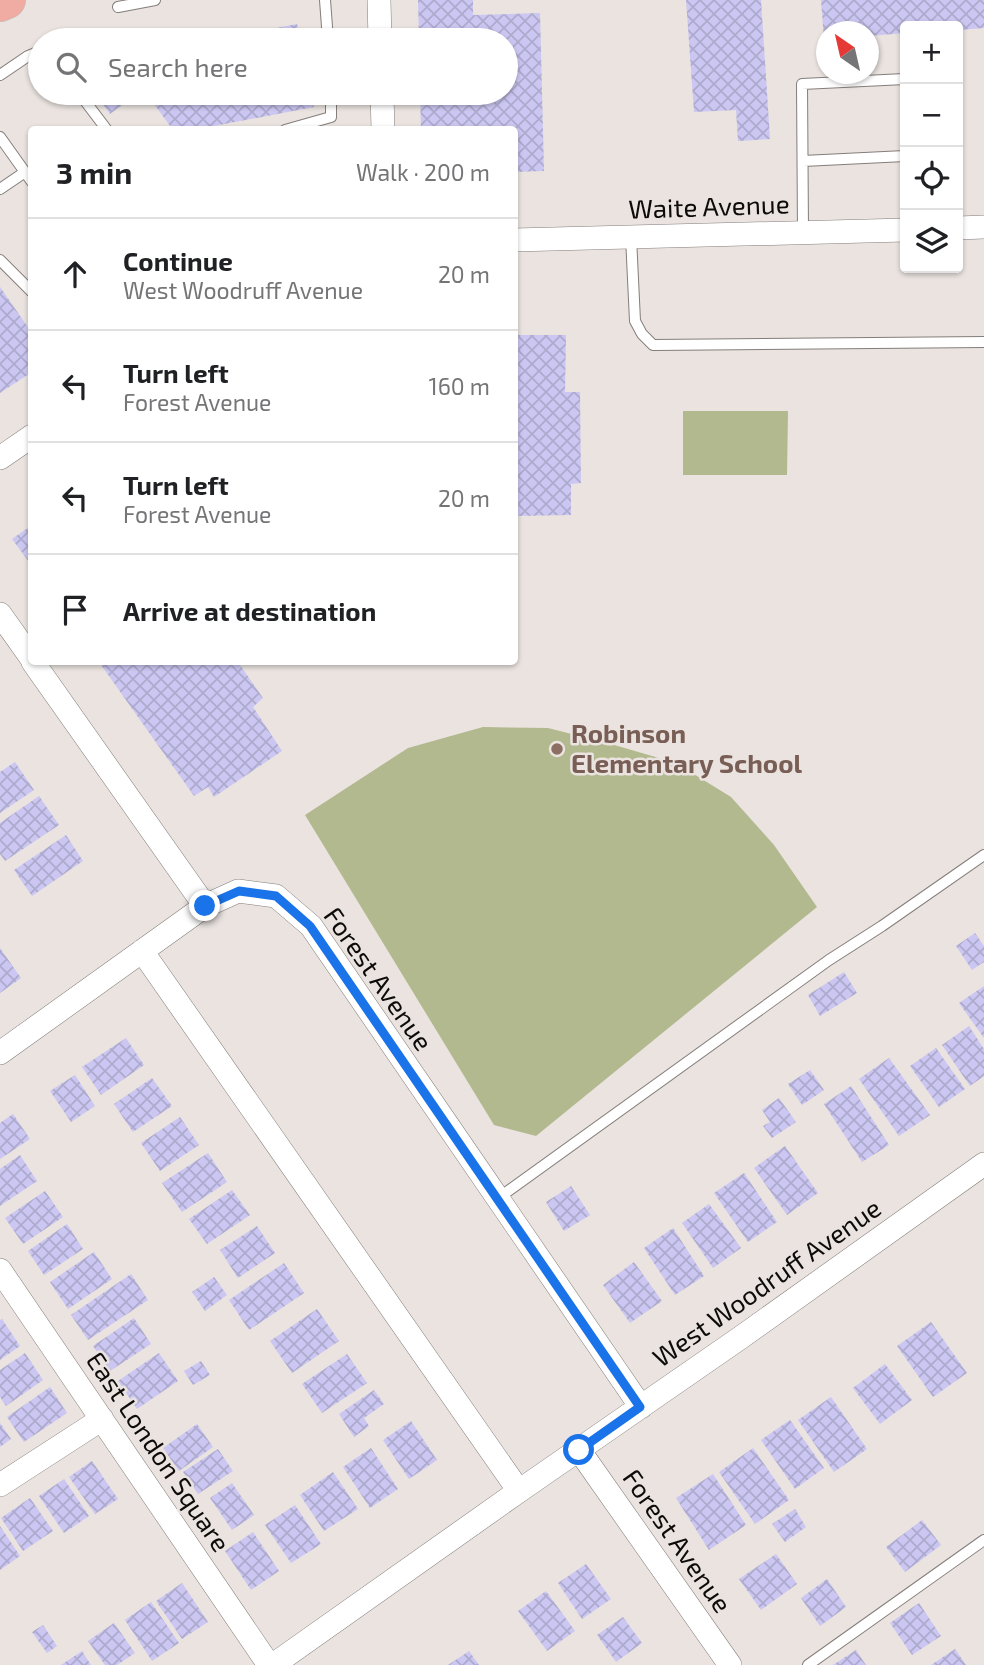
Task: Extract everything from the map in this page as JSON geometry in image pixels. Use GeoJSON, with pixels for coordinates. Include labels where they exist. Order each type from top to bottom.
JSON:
{"type":"FeatureCollection","features":[{"type":"Feature","properties":{"kind":"main road"},"geometry":{"type":"LineString","coordinates":[[0,3],[7,0]]}},
{"type":"Feature","properties":{"kind":"street"},"geometry":{"type":"LineString","coordinates":[[379,0],[380,28]]}},
{"type":"Feature","properties":{"kind":"street"},"geometry":{"type":"LineString","coordinates":[[382,105],[383,126]]}},
{"type":"Feature","properties":{"kind":"street"},"geometry":{"type":"LineString","coordinates":[[963,228],[984,227]]}},
{"type":"Feature","properties":{"kind":"street","name":"Waite Avenue"},"geometry":{"type":"LineString","coordinates":[[518,240],[900,230]]}},
{"type":"Feature","properties":{"kind":"street"},"geometry":{"type":"LineString","coordinates":[[0,458],[28,439]]}},
{"type":"Feature","properties":{"kind":"street"},"geometry":{"type":"LineString","coordinates":[[0,614],[28,654]]}},
{"type":"Feature","properties":{"kind":"street"},"geometry":{"type":"LineString","coordinates":[[36,665],[205,906]]}},
{"type":"Feature","properties":{"kind":"street","name":"Forest Avenue"},"geometry":{"type":"LineString","coordinates":[[0,1053],[205,906],[239,891],[276,896],[310,926],[640,1407]]}},
{"type":"Feature","properties":{"kind":"street"},"geometry":{"type":"LineString","coordinates":[[142,951],[519,1491]]}},
{"type":"Feature","properties":{"kind":"street","name":"West Woodruff Avenue"},"geometry":{"type":"LineString","coordinates":[[271,1665],[984,1164]]}},
{"type":"Feature","properties":{"kind":"street","name":"East London Square"},"geometry":{"type":"LineString","coordinates":[[0,1270],[271,1665]]}},
{"type":"Feature","properties":{"kind":"street"},"geometry":{"type":"LineString","coordinates":[[0,1485],[102,1419]]}},
{"type":"Feature","properties":{"kind":"street","name":"Forest Avenue"},"geometry":{"type":"LineString","coordinates":[[579,1450],[730,1665]]}},
{"type":"Feature","properties":{"kind":"lane"},"geometry":{"type":"LineString","coordinates":[[118,7],[155,0]]}},
{"type":"Feature","properties":{"kind":"lane"},"geometry":{"type":"LineString","coordinates":[[325,0],[327,28]]}},
{"type":"Feature","properties":{"kind":"lane"},"geometry":{"type":"LineString","coordinates":[[0,75],[28,57]]}},
{"type":"Feature","properties":{"kind":"lane"},"geometry":{"type":"LineString","coordinates":[[803,232],[802,84],[900,79]]}},
{"type":"Feature","properties":{"kind":"lane"},"geometry":{"type":"LineString","coordinates":[[88,105],[104,126]]}},
{"type":"Feature","properties":{"kind":"lane"},"geometry":{"type":"LineString","coordinates":[[299,126],[331,117],[331,105]]}},
{"type":"Feature","properties":{"kind":"lane"},"geometry":{"type":"LineString","coordinates":[[0,137],[28,177],[0,189]]}},
{"type":"Feature","properties":{"kind":"lane"},"geometry":{"type":"LineString","coordinates":[[803,160],[900,156]]}},
{"type":"Feature","properties":{"kind":"lane"},"geometry":{"type":"LineString","coordinates":[[631,237],[635,321],[642,334],[653,345],[984,342]]}},
{"type":"Feature","properties":{"kind":"lane"},"geometry":{"type":"LineString","coordinates":[[0,260],[28,288]]}},
{"type":"Feature","properties":{"kind":"lane"},"geometry":{"type":"LineString","coordinates":[[497,1199],[829,960],[984,855]]}},
{"type":"Feature","properties":{"kind":"lane"},"geometry":{"type":"LineString","coordinates":[[807,1665],[984,1540]]}},
{"type":"Feature","properties":{"kind":"green space"},"geometry":{"type":"Polygon","coordinates":[[[683,411],[788,411],[787,475],[683,475],[683,411]]]}},
{"type":"Feature","properties":{"kind":"green space"},"geometry":{"type":"Polygon","coordinates":[[[483,727],[548,728],[676,763],[731,797],[774,845],[817,907],[536,1136],[494,1125],[305,815],[408,748],[483,727]]]}},
{"type":"Feature","properties":{"kind":"building"},"geometry":{"type":"Polygon","coordinates":[[[418,0],[473,0],[473,15],[540,13],[544,171],[518,172],[518,126],[421,126],[420,105],[518,105],[518,28],[419,28],[418,0]]]}},
{"type":"Feature","properties":{"kind":"building"},"geometry":{"type":"Polygon","coordinates":[[[686,0],[761,0],[770,139],[738,141],[736,110],[694,112],[686,0]]]}},
{"type":"Feature","properties":{"kind":"building"},"geometry":{"type":"Polygon","coordinates":[[[821,0],[984,0],[984,28],[963,30],[963,21],[900,21],[900,33],[879,35],[879,21],[823,21],[821,0]]]}},
{"type":"Feature","properties":{"kind":"building"},"geometry":{"type":"Polygon","coordinates":[[[297,24],[298,28],[276,28],[297,24]]]}},
{"type":"Feature","properties":{"kind":"building"},"geometry":{"type":"Polygon","coordinates":[[[104,105],[122,105],[110,114],[104,105]]]}},
{"type":"Feature","properties":{"kind":"building"},"geometry":{"type":"Polygon","coordinates":[[[155,105],[314,107],[214,126],[170,126],[155,105]]]}},
{"type":"Feature","properties":{"kind":"building"},"geometry":{"type":"Polygon","coordinates":[[[0,287],[28,327],[28,375],[0,393],[0,287]]]}},
{"type":"Feature","properties":{"kind":"building"},"geometry":{"type":"Polygon","coordinates":[[[518,335],[566,335],[565,392],[580,392],[581,483],[571,484],[571,515],[518,516],[518,335]]]}},
{"type":"Feature","properties":{"kind":"building"},"geometry":{"type":"Polygon","coordinates":[[[28,528],[28,561],[12,539],[28,528]]]}},
{"type":"Feature","properties":{"kind":"building"},"geometry":{"type":"Polygon","coordinates":[[[101,665],[240,665],[263,698],[253,707],[282,751],[214,797],[208,787],[194,796],[101,665]]]}},
{"type":"Feature","properties":{"kind":"building"},"geometry":{"type":"Polygon","coordinates":[[[15,762],[34,790],[0,813],[0,772],[15,762]]]}},
{"type":"Feature","properties":{"kind":"building"},"geometry":{"type":"Polygon","coordinates":[[[39,796],[59,825],[5,861],[0,854],[0,823],[39,796]]]}},
{"type":"Feature","properties":{"kind":"building"},"geometry":{"type":"Polygon","coordinates":[[[66,835],[83,861],[32,896],[14,870],[66,835]]]}},
{"type":"Feature","properties":{"kind":"building"},"geometry":{"type":"Polygon","coordinates":[[[975,933],[984,946],[984,962],[972,970],[956,946],[975,933]]]}},
{"type":"Feature","properties":{"kind":"building"},"geometry":{"type":"Polygon","coordinates":[[[0,948],[21,978],[0,993],[0,948]]]}},
{"type":"Feature","properties":{"kind":"building"},"geometry":{"type":"Polygon","coordinates":[[[844,972],[857,993],[820,1016],[808,995],[844,972]]]}},
{"type":"Feature","properties":{"kind":"building"},"geometry":{"type":"Polygon","coordinates":[[[984,986],[984,1038],[959,1003],[984,986]]]}},
{"type":"Feature","properties":{"kind":"building"},"geometry":{"type":"Polygon","coordinates":[[[969,1026],[984,1049],[984,1076],[970,1086],[942,1045],[969,1026]]]}},
{"type":"Feature","properties":{"kind":"building"},"geometry":{"type":"Polygon","coordinates":[[[126,1038],[144,1065],[101,1095],[82,1067],[126,1038]]]}},
{"type":"Feature","properties":{"kind":"building"},"geometry":{"type":"Polygon","coordinates":[[[936,1048],[965,1089],[939,1107],[910,1066],[936,1048]]]}},
{"type":"Feature","properties":{"kind":"building"},"geometry":{"type":"Polygon","coordinates":[[[889,1058],[930,1115],[899,1136],[859,1079],[889,1058]]]}},
{"type":"Feature","properties":{"kind":"building"},"geometry":{"type":"Polygon","coordinates":[[[810,1070],[824,1090],[802,1105],[788,1084],[810,1070]]]}},
{"type":"Feature","properties":{"kind":"building"},"geometry":{"type":"Polygon","coordinates":[[[75,1075],[95,1106],[71,1122],[50,1091],[75,1075]]]}},
{"type":"Feature","properties":{"kind":"building"},"geometry":{"type":"Polygon","coordinates":[[[152,1078],[172,1106],[133,1132],[114,1104],[152,1078]]]}},
{"type":"Feature","properties":{"kind":"building"},"geometry":{"type":"Polygon","coordinates":[[[851,1086],[889,1145],[862,1162],[824,1104],[851,1086]]]}},
{"type":"Feature","properties":{"kind":"building"},"geometry":{"type":"Polygon","coordinates":[[[779,1098],[796,1122],[772,1138],[763,1126],[770,1122],[762,1110],[779,1098]]]}},
{"type":"Feature","properties":{"kind":"building"},"geometry":{"type":"Polygon","coordinates":[[[13,1114],[30,1139],[0,1159],[0,1123],[13,1114]]]}},
{"type":"Feature","properties":{"kind":"building"},"geometry":{"type":"Polygon","coordinates":[[[180,1117],[199,1145],[160,1171],[141,1143],[180,1117]]]}},
{"type":"Feature","properties":{"kind":"building"},"geometry":{"type":"Polygon","coordinates":[[[785,1146],[818,1193],[787,1215],[754,1168],[785,1146]]]}},
{"type":"Feature","properties":{"kind":"building"},"geometry":{"type":"Polygon","coordinates":[[[208,1153],[227,1182],[182,1212],[162,1183],[208,1153]]]}},
{"type":"Feature","properties":{"kind":"building"},"geometry":{"type":"Polygon","coordinates":[[[20,1155],[37,1181],[0,1206],[0,1169],[20,1155]]]}},
{"type":"Feature","properties":{"kind":"building"},"geometry":{"type":"Polygon","coordinates":[[[744,1173],[777,1222],[748,1242],[714,1193],[744,1173]]]}},
{"type":"Feature","properties":{"kind":"building"},"geometry":{"type":"Polygon","coordinates":[[[571,1186],[590,1215],[564,1231],[546,1202],[571,1186]]]}},
{"type":"Feature","properties":{"kind":"building"},"geometry":{"type":"Polygon","coordinates":[[[232,1190],[250,1215],[207,1244],[189,1219],[232,1190]]]}},
{"type":"Feature","properties":{"kind":"building"},"geometry":{"type":"Polygon","coordinates":[[[45,1191],[63,1217],[23,1244],[5,1218],[45,1191]]]}},
{"type":"Feature","properties":{"kind":"building"},"geometry":{"type":"Polygon","coordinates":[[[709,1204],[741,1248],[713,1268],[682,1223],[709,1204]]]}},
{"type":"Feature","properties":{"kind":"building"},"geometry":{"type":"Polygon","coordinates":[[[67,1224],[83,1249],[44,1275],[28,1251],[67,1224]]]}},
{"type":"Feature","properties":{"kind":"building"},"geometry":{"type":"Polygon","coordinates":[[[257,1226],[275,1253],[238,1278],[220,1250],[257,1226]]]}},
{"type":"Feature","properties":{"kind":"building"},"geometry":{"type":"Polygon","coordinates":[[[673,1228],[704,1276],[675,1295],[644,1248],[673,1228]]]}},
{"type":"Feature","properties":{"kind":"building"},"geometry":{"type":"Polygon","coordinates":[[[94,1252],[112,1279],[68,1309],[50,1282],[94,1252]]]}},
{"type":"Feature","properties":{"kind":"building"},"geometry":{"type":"Polygon","coordinates":[[[634,1262],[662,1301],[630,1323],[603,1285],[634,1262]]]}},
{"type":"Feature","properties":{"kind":"building"},"geometry":{"type":"Polygon","coordinates":[[[284,1263],[304,1293],[249,1330],[229,1300],[284,1263]]]}},
{"type":"Feature","properties":{"kind":"building"},"geometry":{"type":"Polygon","coordinates":[[[131,1274],[148,1300],[88,1340],[71,1315],[131,1274]]]}},
{"type":"Feature","properties":{"kind":"building"},"geometry":{"type":"Polygon","coordinates":[[[214,1277],[227,1295],[205,1311],[192,1292],[214,1277]]]}},
{"type":"Feature","properties":{"kind":"building"},"geometry":{"type":"Polygon","coordinates":[[[317,1309],[339,1341],[292,1373],[270,1341],[317,1309]]]}},
{"type":"Feature","properties":{"kind":"building"},"geometry":{"type":"Polygon","coordinates":[[[134,1318],[151,1344],[110,1371],[93,1346],[134,1318]]]}},
{"type":"Feature","properties":{"kind":"building"},"geometry":{"type":"Polygon","coordinates":[[[2,1319],[20,1346],[0,1360],[0,1320],[2,1319]]]}},
{"type":"Feature","properties":{"kind":"building"},"geometry":{"type":"Polygon","coordinates":[[[931,1322],[967,1373],[933,1397],[897,1346],[931,1322]]]}},
{"type":"Feature","properties":{"kind":"building"},"geometry":{"type":"Polygon","coordinates":[[[25,1353],[43,1380],[6,1406],[0,1397],[0,1370],[25,1353]]]}},
{"type":"Feature","properties":{"kind":"building"},"geometry":{"type":"Polygon","coordinates":[[[159,1353],[178,1381],[137,1409],[118,1381],[159,1353]]]}},
{"type":"Feature","properties":{"kind":"building"},"geometry":{"type":"Polygon","coordinates":[[[347,1354],[367,1383],[322,1413],[302,1384],[347,1354]]]}},
{"type":"Feature","properties":{"kind":"building"},"geometry":{"type":"Polygon","coordinates":[[[201,1361],[210,1375],[193,1385],[184,1371],[201,1361]]]}},
{"type":"Feature","properties":{"kind":"building"},"geometry":{"type":"Polygon","coordinates":[[[885,1364],[912,1400],[880,1424],[853,1388],[885,1364]]]}},
{"type":"Feature","properties":{"kind":"building"},"geometry":{"type":"Polygon","coordinates":[[[50,1387],[67,1413],[24,1442],[7,1417],[50,1387]]]}},
{"type":"Feature","properties":{"kind":"building"},"geometry":{"type":"Polygon","coordinates":[[[374,1390],[384,1404],[364,1418],[369,1426],[354,1437],[339,1414],[374,1390]]]}},
{"type":"Feature","properties":{"kind":"building"},"geometry":{"type":"Polygon","coordinates":[[[831,1397],[867,1449],[834,1472],[798,1420],[831,1397]]]}},
{"type":"Feature","properties":{"kind":"building"},"geometry":{"type":"Polygon","coordinates":[[[790,1420],[824,1468],[795,1489],[761,1440],[790,1420]]]}},
{"type":"Feature","properties":{"kind":"building"},"geometry":{"type":"Polygon","coordinates":[[[411,1421],[437,1460],[409,1479],[383,1440],[411,1421]]]}},
{"type":"Feature","properties":{"kind":"building"},"geometry":{"type":"Polygon","coordinates":[[[0,1423],[11,1439],[0,1447],[0,1423]]]}},
{"type":"Feature","properties":{"kind":"building"},"geometry":{"type":"Polygon","coordinates":[[[197,1424],[213,1447],[179,1471],[163,1448],[197,1424]]]}},
{"type":"Feature","properties":{"kind":"building"},"geometry":{"type":"Polygon","coordinates":[[[371,1448],[398,1489],[370,1508],[343,1467],[371,1448]]]}},
{"type":"Feature","properties":{"kind":"building"},"geometry":{"type":"Polygon","coordinates":[[[753,1448],[789,1500],[755,1524],[719,1472],[753,1448]]]}},
{"type":"Feature","properties":{"kind":"building"},"geometry":{"type":"Polygon","coordinates":[[[218,1449],[233,1471],[198,1494],[183,1472],[218,1449]]]}},
{"type":"Feature","properties":{"kind":"building"},"geometry":{"type":"Polygon","coordinates":[[[92,1461],[118,1499],[95,1514],[69,1477],[92,1461]]]}},
{"type":"Feature","properties":{"kind":"building"},"geometry":{"type":"Polygon","coordinates":[[[333,1472],[358,1509],[324,1531],[300,1495],[333,1472]]]}},
{"type":"Feature","properties":{"kind":"building"},"geometry":{"type":"Polygon","coordinates":[[[713,1474],[746,1525],[709,1550],[676,1498],[713,1474]]]}},
{"type":"Feature","properties":{"kind":"building"},"geometry":{"type":"Polygon","coordinates":[[[64,1479],[89,1516],[64,1533],[39,1496],[64,1479]]]}},
{"type":"Feature","properties":{"kind":"building"},"geometry":{"type":"Polygon","coordinates":[[[232,1483],[254,1515],[232,1530],[210,1498],[232,1483]]]}},
{"type":"Feature","properties":{"kind":"building"},"geometry":{"type":"Polygon","coordinates":[[[30,1498],[53,1531],[23,1551],[1,1518],[30,1498]]]}},
{"type":"Feature","properties":{"kind":"building"},"geometry":{"type":"Polygon","coordinates":[[[295,1505],[321,1544],[291,1563],[265,1525],[295,1505]]]}},
{"type":"Feature","properties":{"kind":"building"},"geometry":{"type":"Polygon","coordinates":[[[795,1509],[806,1527],[785,1542],[772,1524],[795,1509]]]}},
{"type":"Feature","properties":{"kind":"building"},"geometry":{"type":"Polygon","coordinates":[[[922,1520],[941,1545],[905,1572],[886,1547],[922,1520]]]}},
{"type":"Feature","properties":{"kind":"building"},"geometry":{"type":"Polygon","coordinates":[[[0,1526],[20,1556],[0,1570],[0,1526]]]}},
{"type":"Feature","properties":{"kind":"building"},"geometry":{"type":"Polygon","coordinates":[[[253,1532],[279,1571],[251,1590],[225,1551],[253,1532]]]}},
{"type":"Feature","properties":{"kind":"building"},"geometry":{"type":"Polygon","coordinates":[[[776,1554],[797,1584],[761,1610],[739,1579],[776,1554]]]}},
{"type":"Feature","properties":{"kind":"building"},"geometry":{"type":"Polygon","coordinates":[[[586,1564],[611,1599],[582,1619],[558,1583],[586,1564]]]}},
{"type":"Feature","properties":{"kind":"building"},"geometry":{"type":"Polygon","coordinates":[[[827,1579],[846,1607],[820,1626],[801,1598],[827,1579]]]}},
{"type":"Feature","properties":{"kind":"building"},"geometry":{"type":"Polygon","coordinates":[[[182,1583],[208,1622],[182,1639],[156,1601],[182,1583]]]}},
{"type":"Feature","properties":{"kind":"building"},"geometry":{"type":"Polygon","coordinates":[[[546,1591],[575,1631],[547,1651],[518,1611],[546,1591]]]}},
{"type":"Feature","properties":{"kind":"building"},"geometry":{"type":"Polygon","coordinates":[[[151,1602],[179,1643],[152,1661],[125,1620],[151,1602]]]}},
{"type":"Feature","properties":{"kind":"building"},"geometry":{"type":"Polygon","coordinates":[[[919,1603],[941,1636],[912,1655],[890,1623],[919,1603]]]}},
{"type":"Feature","properties":{"kind":"building"},"geometry":{"type":"Polygon","coordinates":[[[623,1617],[642,1643],[616,1662],[597,1635],[623,1617]]]}},
{"type":"Feature","properties":{"kind":"building"},"geometry":{"type":"Polygon","coordinates":[[[114,1623],[135,1653],[117,1665],[105,1665],[88,1641],[114,1623]]]}},
{"type":"Feature","properties":{"kind":"building"},"geometry":{"type":"Polygon","coordinates":[[[43,1625],[57,1646],[47,1653],[32,1632],[43,1625]]]}},
{"type":"Feature","properties":{"kind":"building"},"geometry":{"type":"Polygon","coordinates":[[[955,1649],[966,1665],[931,1665],[955,1649]]]}},
{"type":"Feature","properties":{"kind":"building"},"geometry":{"type":"Polygon","coordinates":[[[856,1650],[866,1665],[833,1665],[856,1650]]]}},
{"type":"Feature","properties":{"kind":"building"},"geometry":{"type":"Polygon","coordinates":[[[82,1651],[91,1665],[61,1665],[82,1651]]]}},
{"type":"Feature","properties":{"kind":"building"},"geometry":{"type":"Polygon","coordinates":[[[469,1651],[479,1665],[448,1665],[469,1651]]]}},
{"type":"Feature","properties":{"kind":"place","name":"Robinson Elementary School"},"geometry":{"type":"Point","coordinates":[557,749]}},
{"type":"Feature","properties":{"kind":"route"},"geometry":{"type":"LineString","coordinates":[[205,906],[239,891],[276,896],[310,926],[640,1407],[579,1450]]}}]}
